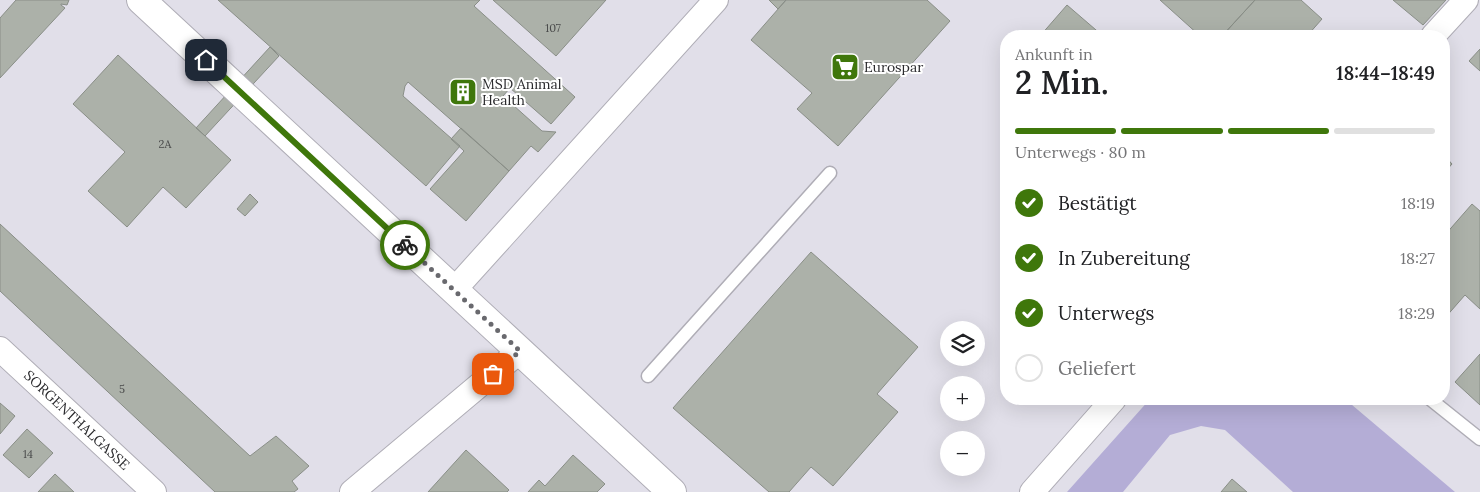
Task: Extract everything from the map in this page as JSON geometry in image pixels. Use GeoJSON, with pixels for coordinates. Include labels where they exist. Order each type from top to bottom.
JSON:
{"type":"FeatureCollection","features":[{"type":"Feature","properties":{"kind":"street"},"geometry":{"type":"LineString","coordinates":[[141,0],[672,492]]}},
{"type":"Feature","properties":{"kind":"street"},"geometry":{"type":"LineString","coordinates":[[454,290],[716,0]]}},
{"type":"Feature","properties":{"kind":"street"},"geometry":{"type":"LineString","coordinates":[[1439,30],[1466,0]]}},
{"type":"Feature","properties":{"kind":"street","name":"SORGENTHALGASSE"},"geometry":{"type":"LineString","coordinates":[[0,349],[154,492]]}},
{"type":"Feature","properties":{"kind":"street"},"geometry":{"type":"LineString","coordinates":[[352,492],[520,351]]}},
{"type":"Feature","properties":{"kind":"street"},"geometry":{"type":"LineString","coordinates":[[1032,492],[1109,405]]}},
{"type":"Feature","properties":{"kind":"lane"},"geometry":{"type":"LineString","coordinates":[[648,376],[830,173]]}},
{"type":"Feature","properties":{"kind":"lane"},"geometry":{"type":"LineString","coordinates":[[1438,405],[1480,439]]}},
{"type":"Feature","properties":{"kind":"shaded area"},"geometry":{"type":"Polygon","coordinates":[[[1145,405],[1352,405],[1455,492],[1293,492],[1225,430],[1201,426],[1170,435],[1123,492],[1067,492],[1145,405]]]}},
{"type":"Feature","properties":{"kind":"building"},"geometry":{"type":"Polygon","coordinates":[[[16,0],[69,0],[67,5],[61,4],[65,8],[0,78],[0,18],[16,0]]]}},
{"type":"Feature","properties":{"kind":"building","name":"MSD Animal Health"},"geometry":{"type":"Polygon","coordinates":[[[218,0],[480,0],[474,6],[575,97],[551,124],[510,88],[503,96],[542,131],[556,132],[538,152],[531,146],[509,171],[408,82],[403,96],[460,146],[426,186],[218,0]]]}},
{"type":"Feature","properties":{"kind":"building","name":"MSD Animal Health"},"geometry":{"type":"Polygon","coordinates":[[[493,0],[606,0],[556,56],[493,0]]]}},
{"type":"Feature","properties":{"kind":"building"},"geometry":{"type":"Polygon","coordinates":[[[769,0],[786,0],[778,9],[769,0]]]}},
{"type":"Feature","properties":{"kind":"building","name":"Eurospar"},"geometry":{"type":"Polygon","coordinates":[[[786,0],[927,0],[950,21],[838,146],[797,109],[812,93],[751,40],[786,0]]]}},
{"type":"Feature","properties":{"kind":"building"},"geometry":{"type":"Polygon","coordinates":[[[1160,0],[1255,0],[1228,30],[1193,30],[1160,0]]]}},
{"type":"Feature","properties":{"kind":"building"},"geometry":{"type":"Polygon","coordinates":[[[1255,0],[1301,0],[1322,19],[1312,30],[1228,30],[1255,0]]]}},
{"type":"Feature","properties":{"kind":"building"},"geometry":{"type":"Polygon","coordinates":[[[1393,0],[1446,0],[1423,25],[1393,0]]]}},
{"type":"Feature","properties":{"kind":"building"},"geometry":{"type":"Polygon","coordinates":[[[1067,5],[1096,30],[1045,30],[1067,5]]]}},
{"type":"Feature","properties":{"kind":"building"},"geometry":{"type":"Polygon","coordinates":[[[270,47],[279,56],[205,136],[196,128],[270,47]]]}},
{"type":"Feature","properties":{"kind":"building"},"geometry":{"type":"Polygon","coordinates":[[[1480,49],[1480,71],[1469,61],[1480,49]]]}},
{"type":"Feature","properties":{"kind":"building"},"geometry":{"type":"Polygon","coordinates":[[[118,55],[231,160],[186,208],[163,187],[127,227],[88,191],[125,152],[73,104],[118,55]]]}},
{"type":"Feature","properties":{"kind":"building"},"geometry":{"type":"Polygon","coordinates":[[[461,128],[509,171],[466,221],[430,189],[464,151],[451,139],[461,128]]]}},
{"type":"Feature","properties":{"kind":"building"},"geometry":{"type":"Polygon","coordinates":[[[250,194],[258,202],[245,216],[237,209],[250,194]]]}},
{"type":"Feature","properties":{"kind":"building"},"geometry":{"type":"Polygon","coordinates":[[[1472,204],[1480,211],[1480,309],[1465,295],[1450,312],[1450,229],[1472,204]]]}},
{"type":"Feature","properties":{"kind":"building"},"geometry":{"type":"Polygon","coordinates":[[[0,224],[250,456],[276,436],[309,466],[292,481],[298,489],[294,492],[215,492],[0,291],[0,224]]]}},
{"type":"Feature","properties":{"kind":"building"},"geometry":{"type":"Polygon","coordinates":[[[811,252],[918,347],[877,394],[898,412],[833,486],[811,467],[789,492],[769,492],[673,408],[811,252]]]}},
{"type":"Feature","properties":{"kind":"building"},"geometry":{"type":"Polygon","coordinates":[[[1480,354],[1480,405],[1455,382],[1480,354]]]}},
{"type":"Feature","properties":{"kind":"building"},"geometry":{"type":"Polygon","coordinates":[[[0,403],[15,416],[0,434],[0,403]]]}},
{"type":"Feature","properties":{"kind":"building"},"geometry":{"type":"Polygon","coordinates":[[[27,429],[53,453],[29,478],[3,455],[27,429]]]}},
{"type":"Feature","properties":{"kind":"building"},"geometry":{"type":"Polygon","coordinates":[[[466,450],[509,490],[507,492],[428,492],[466,450]]]}},
{"type":"Feature","properties":{"kind":"building"},"geometry":{"type":"Polygon","coordinates":[[[573,455],[605,484],[597,492],[528,492],[539,480],[545,486],[573,455]]]}},
{"type":"Feature","properties":{"kind":"building"},"geometry":{"type":"Polygon","coordinates":[[[55,474],[74,492],[38,492],[55,474]]]}},
{"type":"Feature","properties":{"kind":"building"},"geometry":{"type":"Polygon","coordinates":[[[1232,479],[1247,492],[1221,492],[1232,479]]]}},
{"type":"Feature","properties":{"kind":"way so far"},"geometry":{"type":"LineString","coordinates":[[405,245],[520,351],[493,374]]}},
{"type":"Feature","properties":{"kind":"place","name":"Eurospar"},"geometry":{"type":"Point","coordinates":[845,67]}},
{"type":"Feature","properties":{"kind":"place","name":"MSD Animal Health"},"geometry":{"type":"Point","coordinates":[463,92]}},
{"type":"Feature","properties":{"kind":"route"},"geometry":{"type":"LineString","coordinates":[[206,60],[405,245]]}}]}
